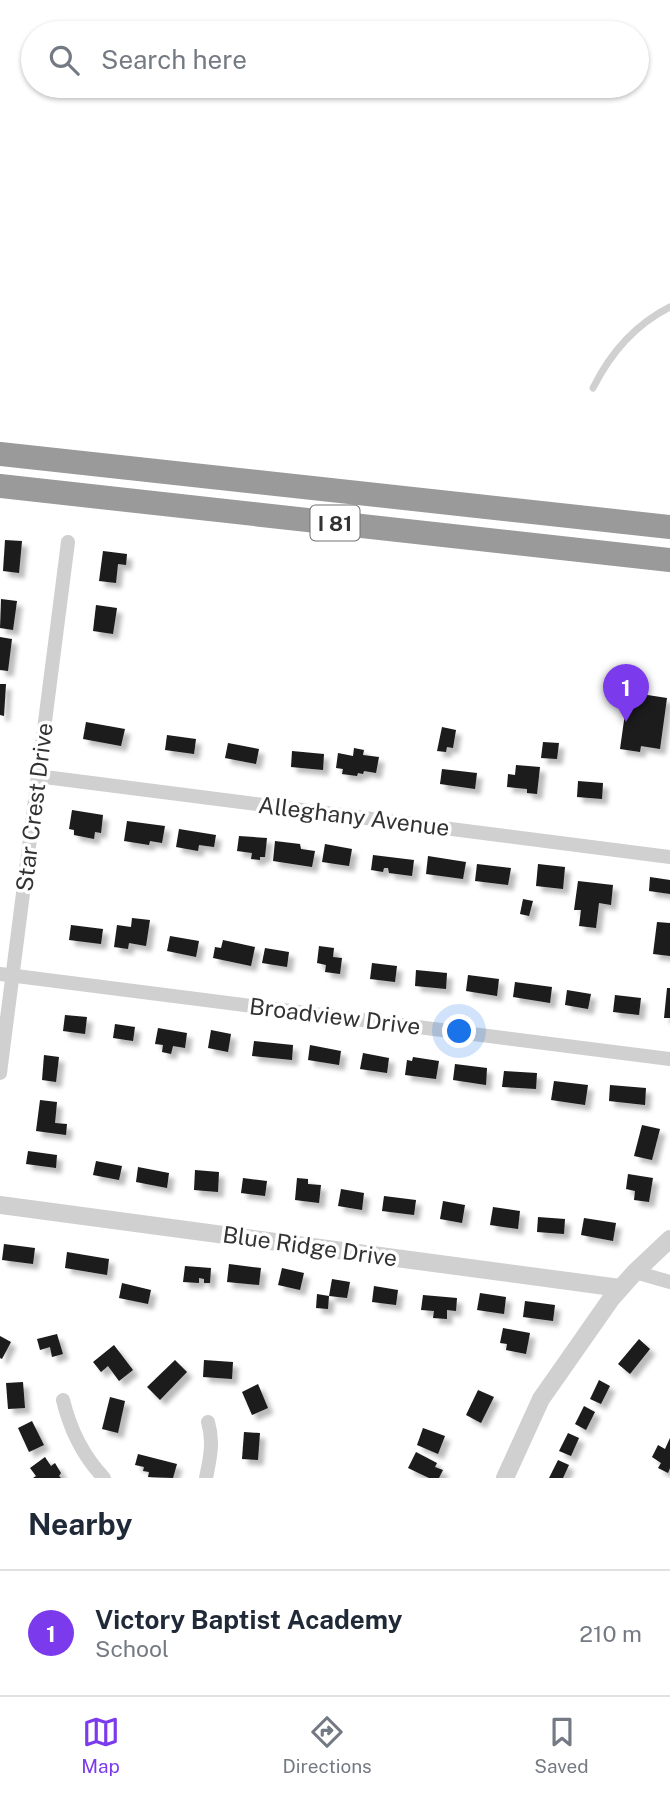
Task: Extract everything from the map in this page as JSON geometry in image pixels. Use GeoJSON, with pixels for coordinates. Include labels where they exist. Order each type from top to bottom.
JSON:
{"type":"FeatureCollection","features":[{"type":"Feature","properties":{"kind":"highway","name":"I 81"},"geometry":{"type":"LineString","coordinates":[[0,454],[670,527]]}},
{"type":"Feature","properties":{"kind":"highway","name":"I 81"},"geometry":{"type":"LineString","coordinates":[[0,486],[670,560]]}},
{"type":"Feature","properties":{"kind":"street","name":"Star Crest Drive"},"geometry":{"type":"LineString","coordinates":[[0,1073],[6,975],[37,776],[68,542]]}},
{"type":"Feature","properties":{"kind":"street","name":"Alleghany Avenue"},"geometry":{"type":"LineString","coordinates":[[37,776],[670,857]]}},
{"type":"Feature","properties":{"kind":"street","name":"Broadview Drive"},"geometry":{"type":"LineString","coordinates":[[6,975],[670,1059]]}},
{"type":"Feature","properties":{"kind":"street","name":"Blue Ridge Drive"},"geometry":{"type":"LineString","coordinates":[[0,1205],[620,1288]]}},
{"type":"Feature","properties":{"kind":"street"},"geometry":{"type":"LineString","coordinates":[[505,1478],[541,1399],[620,1288],[670,1238]]}},
{"type":"Feature","properties":{"kind":"street"},"geometry":{"type":"LineString","coordinates":[[635,1272],[670,1282]]}},
{"type":"Feature","properties":{"kind":"street"},"geometry":{"type":"LineString","coordinates":[[62,1399],[75,1436],[104,1478]]}},
{"type":"Feature","properties":{"kind":"street"},"geometry":{"type":"LineString","coordinates":[[206,1478],[212,1450],[212,1435],[208,1422]]}},
{"type":"Feature","properties":{"kind":"lane"},"geometry":{"type":"LineString","coordinates":[[593,388],[610,359],[629,337],[651,317],[670,307]]}},
{"type":"Feature","properties":{"kind":"building"},"geometry":{"type":"Polygon","coordinates":[[[5,540],[22,541],[19,573],[3,571],[5,540]]]}},
{"type":"Feature","properties":{"kind":"building"},"geometry":{"type":"Polygon","coordinates":[[[103,551],[127,554],[126,565],[118,564],[116,583],[99,581],[103,551]]]}},
{"type":"Feature","properties":{"kind":"building"},"geometry":{"type":"Polygon","coordinates":[[[1,599],[17,601],[13,630],[0,628],[1,599]]]}},
{"type":"Feature","properties":{"kind":"building"},"geometry":{"type":"Polygon","coordinates":[[[96,605],[117,608],[113,634],[93,631],[96,605]]]}},
{"type":"Feature","properties":{"kind":"building"},"geometry":{"type":"Polygon","coordinates":[[[0,637],[12,639],[8,671],[0,670],[0,637]]]}},
{"type":"Feature","properties":{"kind":"building"},"geometry":{"type":"Polygon","coordinates":[[[0,684],[6,684],[4,716],[0,715],[0,684]]]}},
{"type":"Feature","properties":{"kind":"building"},"geometry":{"type":"Polygon","coordinates":[[[628,692],[667,698],[660,749],[641,746],[640,752],[620,749],[628,692]]]}},
{"type":"Feature","properties":{"kind":"building"},"geometry":{"type":"Polygon","coordinates":[[[86,722],[125,729],[121,746],[83,739],[86,722]]]}},
{"type":"Feature","properties":{"kind":"building"},"geometry":{"type":"Polygon","coordinates":[[[442,727],[456,730],[453,748],[447,747],[446,752],[437,751],[442,727]]]}},
{"type":"Feature","properties":{"kind":"building"},"geometry":{"type":"Polygon","coordinates":[[[167,735],[196,739],[194,754],[165,750],[167,735]]]}},
{"type":"Feature","properties":{"kind":"building"},"geometry":{"type":"Polygon","coordinates":[[[543,742],[559,743],[557,759],[541,758],[543,742]]]}},
{"type":"Feature","properties":{"kind":"building"},"geometry":{"type":"Polygon","coordinates":[[[228,743],[259,749],[256,764],[225,758],[228,743]]]}},
{"type":"Feature","properties":{"kind":"building"},"geometry":{"type":"Polygon","coordinates":[[[354,748],[364,750],[363,755],[379,757],[376,773],[364,771],[357,776],[342,774],[343,769],[336,768],[338,753],[353,756],[354,748]]]}},
{"type":"Feature","properties":{"kind":"building"},"geometry":{"type":"Polygon","coordinates":[[[292,751],[324,754],[323,770],[291,767],[292,751]]]}},
{"type":"Feature","properties":{"kind":"building"},"geometry":{"type":"Polygon","coordinates":[[[516,765],[540,767],[537,794],[527,793],[527,789],[507,787],[508,774],[515,775],[516,765]]]}},
{"type":"Feature","properties":{"kind":"building"},"geometry":{"type":"Polygon","coordinates":[[[442,769],[477,773],[475,789],[440,784],[442,769]]]}},
{"type":"Feature","properties":{"kind":"building"},"geometry":{"type":"Polygon","coordinates":[[[578,781],[603,783],[602,799],[577,797],[578,781]]]}},
{"type":"Feature","properties":{"kind":"building"},"geometry":{"type":"Polygon","coordinates":[[[72,810],[103,815],[101,833],[95,832],[94,839],[74,835],[74,830],[69,829],[72,810]]]}},
{"type":"Feature","properties":{"kind":"building"},"geometry":{"type":"Polygon","coordinates":[[[127,821],[165,826],[162,843],[150,841],[149,845],[124,841],[127,821]]]}},
{"type":"Feature","properties":{"kind":"building"},"geometry":{"type":"Polygon","coordinates":[[[179,829],[216,835],[214,847],[199,845],[198,851],[176,847],[179,829]]]}},
{"type":"Feature","properties":{"kind":"building"},"geometry":{"type":"Polygon","coordinates":[[[239,836],[267,838],[265,857],[260,857],[260,860],[251,859],[252,853],[237,851],[239,836]]]}},
{"type":"Feature","properties":{"kind":"building"},"geometry":{"type":"Polygon","coordinates":[[[275,841],[300,844],[301,849],[315,851],[312,867],[273,861],[275,841]]]}},
{"type":"Feature","properties":{"kind":"building"},"geometry":{"type":"Polygon","coordinates":[[[325,844],[352,849],[349,866],[322,862],[325,844]]]}},
{"type":"Feature","properties":{"kind":"building"},"geometry":{"type":"Polygon","coordinates":[[[373,855],[414,860],[412,876],[389,873],[388,868],[384,868],[383,872],[371,870],[373,855]]]}},
{"type":"Feature","properties":{"kind":"building"},"geometry":{"type":"Polygon","coordinates":[[[428,856],[466,862],[463,879],[426,874],[428,856]]]}},
{"type":"Feature","properties":{"kind":"building"},"geometry":{"type":"Polygon","coordinates":[[[477,864],[511,868],[508,885],[475,881],[477,864]]]}},
{"type":"Feature","properties":{"kind":"building"},"geometry":{"type":"Polygon","coordinates":[[[538,864],[565,867],[563,889],[536,886],[538,864]]]}},
{"type":"Feature","properties":{"kind":"building"},"geometry":{"type":"Polygon","coordinates":[[[650,877],[670,880],[670,894],[649,891],[650,877]]]}},
{"type":"Feature","properties":{"kind":"building"},"geometry":{"type":"Polygon","coordinates":[[[578,881],[613,885],[611,905],[599,903],[596,928],[579,926],[581,910],[574,910],[578,881]]]}},
{"type":"Feature","properties":{"kind":"building"},"geometry":{"type":"Polygon","coordinates":[[[523,899],[533,901],[529,916],[520,914],[523,899]]]}},
{"type":"Feature","properties":{"kind":"building"},"geometry":{"type":"Polygon","coordinates":[[[132,918],[150,920],[146,946],[129,943],[128,949],[114,947],[117,925],[131,927],[132,918]]]}},
{"type":"Feature","properties":{"kind":"building"},"geometry":{"type":"Polygon","coordinates":[[[657,922],[670,923],[670,956],[653,954],[657,922]]]}},
{"type":"Feature","properties":{"kind":"building"},"geometry":{"type":"Polygon","coordinates":[[[71,925],[103,929],[101,944],[69,940],[71,925]]]}},
{"type":"Feature","properties":{"kind":"building"},"geometry":{"type":"Polygon","coordinates":[[[170,936],[199,941],[196,957],[167,951],[170,936]]]}},
{"type":"Feature","properties":{"kind":"building"},"geometry":{"type":"Polygon","coordinates":[[[223,940],[255,947],[251,966],[213,958],[215,947],[221,948],[223,940]]]}},
{"type":"Feature","properties":{"kind":"building"},"geometry":{"type":"Polygon","coordinates":[[[319,946],[334,948],[333,957],[342,958],[340,974],[325,972],[326,965],[317,963],[319,946]]]}},
{"type":"Feature","properties":{"kind":"building"},"geometry":{"type":"Polygon","coordinates":[[[265,948],[289,952],[287,967],[262,963],[265,948]]]}},
{"type":"Feature","properties":{"kind":"building"},"geometry":{"type":"Polygon","coordinates":[[[372,963],[397,966],[395,982],[370,979],[372,963]]]}},
{"type":"Feature","properties":{"kind":"building"},"geometry":{"type":"Polygon","coordinates":[[[416,970],[447,973],[446,989],[415,986],[416,970]]]}},
{"type":"Feature","properties":{"kind":"building"},"geometry":{"type":"Polygon","coordinates":[[[468,975],[499,979],[497,996],[466,991],[468,975]]]}},
{"type":"Feature","properties":{"kind":"building"},"geometry":{"type":"Polygon","coordinates":[[[515,982],[552,987],[550,1003],[513,997],[515,982]]]}},
{"type":"Feature","properties":{"kind":"building"},"geometry":{"type":"Polygon","coordinates":[[[667,988],[670,988],[670,1018],[664,1018],[667,988]]]}},
{"type":"Feature","properties":{"kind":"building"},"geometry":{"type":"Polygon","coordinates":[[[567,990],[591,994],[588,1009],[565,1005],[567,990]]]}},
{"type":"Feature","properties":{"kind":"building"},"geometry":{"type":"Polygon","coordinates":[[[615,995],[641,998],[639,1015],[613,1012],[615,995]]]}},
{"type":"Feature","properties":{"kind":"building"},"geometry":{"type":"Polygon","coordinates":[[[65,1015],[87,1017],[85,1034],[63,1031],[65,1015]]]}},
{"type":"Feature","properties":{"kind":"building"},"geometry":{"type":"Polygon","coordinates":[[[115,1024],[135,1027],[133,1041],[113,1038],[115,1024]]]}},
{"type":"Feature","properties":{"kind":"building"},"geometry":{"type":"Polygon","coordinates":[[[158,1028],[187,1033],[185,1048],[173,1046],[171,1054],[162,1052],[163,1045],[155,1044],[158,1028]]]}},
{"type":"Feature","properties":{"kind":"building"},"geometry":{"type":"Polygon","coordinates":[[[211,1030],[231,1034],[228,1052],[208,1048],[211,1030]]]}},
{"type":"Feature","properties":{"kind":"building"},"geometry":{"type":"Polygon","coordinates":[[[254,1041],[293,1045],[292,1060],[252,1056],[254,1041]]]}},
{"type":"Feature","properties":{"kind":"building"},"geometry":{"type":"Polygon","coordinates":[[[310,1045],[341,1051],[339,1065],[308,1060],[310,1045]]]}},
{"type":"Feature","properties":{"kind":"building"},"geometry":{"type":"Polygon","coordinates":[[[363,1053],[389,1058],[387,1073],[360,1069],[363,1053]]]}},
{"type":"Feature","properties":{"kind":"building"},"geometry":{"type":"Polygon","coordinates":[[[44,1055],[59,1057],[56,1082],[42,1080],[44,1055]]]}},
{"type":"Feature","properties":{"kind":"building"},"geometry":{"type":"Polygon","coordinates":[[[413,1057],[439,1061],[436,1079],[405,1075],[407,1060],[412,1061],[413,1057]]]}},
{"type":"Feature","properties":{"kind":"building"},"geometry":{"type":"Polygon","coordinates":[[[455,1064],[487,1068],[486,1085],[453,1080],[455,1064]]]}},
{"type":"Feature","properties":{"kind":"building"},"geometry":{"type":"Polygon","coordinates":[[[504,1071],[537,1073],[536,1089],[502,1087],[504,1071]]]}},
{"type":"Feature","properties":{"kind":"building"},"geometry":{"type":"Polygon","coordinates":[[[554,1081],[588,1085],[585,1105],[551,1100],[554,1081]]]}},
{"type":"Feature","properties":{"kind":"building"},"geometry":{"type":"Polygon","coordinates":[[[610,1085],[646,1088],[645,1105],[609,1101],[610,1085]]]}},
{"type":"Feature","properties":{"kind":"building"},"geometry":{"type":"Polygon","coordinates":[[[40,1100],[57,1102],[55,1123],[67,1124],[66,1135],[36,1131],[40,1100]]]}},
{"type":"Feature","properties":{"kind":"building"},"geometry":{"type":"Polygon","coordinates":[[[642,1125],[660,1129],[652,1160],[634,1156],[642,1125]]]}},
{"type":"Feature","properties":{"kind":"building"},"geometry":{"type":"Polygon","coordinates":[[[28,1151],[57,1155],[56,1168],[26,1164],[28,1151]]]}},
{"type":"Feature","properties":{"kind":"building"},"geometry":{"type":"Polygon","coordinates":[[[96,1161],[122,1166],[119,1180],[93,1175],[96,1161]]]}},
{"type":"Feature","properties":{"kind":"building"},"geometry":{"type":"Polygon","coordinates":[[[138,1167],[169,1173],[167,1188],[136,1182],[138,1167]]]}},
{"type":"Feature","properties":{"kind":"building"},"geometry":{"type":"Polygon","coordinates":[[[195,1170],[219,1172],[218,1192],[194,1190],[195,1170]]]}},
{"type":"Feature","properties":{"kind":"building"},"geometry":{"type":"Polygon","coordinates":[[[628,1174],[653,1178],[649,1202],[634,1200],[635,1191],[626,1189],[628,1174]]]}},
{"type":"Feature","properties":{"kind":"building"},"geometry":{"type":"Polygon","coordinates":[[[243,1178],[267,1181],[265,1196],[241,1193],[243,1178]]]}},
{"type":"Feature","properties":{"kind":"building"},"geometry":{"type":"Polygon","coordinates":[[[297,1178],[308,1179],[308,1184],[321,1185],[319,1203],[295,1200],[297,1178]]]}},
{"type":"Feature","properties":{"kind":"building"},"geometry":{"type":"Polygon","coordinates":[[[341,1189],[364,1193],[362,1210],[338,1206],[341,1189]]]}},
{"type":"Feature","properties":{"kind":"building"},"geometry":{"type":"Polygon","coordinates":[[[384,1196],[416,1200],[414,1215],[382,1211],[384,1196]]]}},
{"type":"Feature","properties":{"kind":"building"},"geometry":{"type":"Polygon","coordinates":[[[443,1201],[465,1205],[462,1223],[440,1219],[443,1201]]]}},
{"type":"Feature","properties":{"kind":"building"},"geometry":{"type":"Polygon","coordinates":[[[493,1207],[520,1211],[518,1229],[490,1225],[493,1207]]]}},
{"type":"Feature","properties":{"kind":"building"},"geometry":{"type":"Polygon","coordinates":[[[538,1217],[565,1219],[564,1234],[537,1232],[538,1217]]]}},
{"type":"Feature","properties":{"kind":"building"},"geometry":{"type":"Polygon","coordinates":[[[584,1218],[616,1223],[613,1241],[581,1235],[584,1218]]]}},
{"type":"Feature","properties":{"kind":"building"},"geometry":{"type":"Polygon","coordinates":[[[4,1244],[35,1248],[33,1264],[2,1260],[4,1244]]]}},
{"type":"Feature","properties":{"kind":"building"},"geometry":{"type":"Polygon","coordinates":[[[67,1252],[109,1259],[107,1275],[65,1268],[67,1252]]]}},
{"type":"Feature","properties":{"kind":"building"},"geometry":{"type":"Polygon","coordinates":[[[229,1264],[261,1268],[259,1285],[227,1282],[229,1264]]]}},
{"type":"Feature","properties":{"kind":"building"},"geometry":{"type":"Polygon","coordinates":[[[185,1266],[211,1268],[210,1283],[204,1283],[204,1279],[199,1278],[199,1283],[183,1282],[185,1266]]]}},
{"type":"Feature","properties":{"kind":"building"},"geometry":{"type":"Polygon","coordinates":[[[282,1268],[304,1273],[300,1290],[278,1285],[282,1268]]]}},
{"type":"Feature","properties":{"kind":"building"},"geometry":{"type":"Polygon","coordinates":[[[332,1279],[350,1282],[347,1298],[329,1296],[332,1279]]]}},
{"type":"Feature","properties":{"kind":"building"},"geometry":{"type":"Polygon","coordinates":[[[122,1283],[151,1290],[148,1304],[119,1298],[122,1283]]]}},
{"type":"Feature","properties":{"kind":"building"},"geometry":{"type":"Polygon","coordinates":[[[374,1286],[398,1290],[396,1305],[372,1302],[374,1286]]]}},
{"type":"Feature","properties":{"kind":"building"},"geometry":{"type":"Polygon","coordinates":[[[480,1293],[506,1297],[504,1314],[477,1310],[480,1293]]]}},
{"type":"Feature","properties":{"kind":"building"},"geometry":{"type":"Polygon","coordinates":[[[317,1294],[329,1296],[328,1309],[316,1308],[317,1294]]]}},
{"type":"Feature","properties":{"kind":"building"},"geometry":{"type":"Polygon","coordinates":[[[423,1295],[457,1298],[456,1311],[447,1310],[447,1319],[433,1318],[434,1311],[421,1310],[423,1295]]]}},
{"type":"Feature","properties":{"kind":"building"},"geometry":{"type":"Polygon","coordinates":[[[525,1301],[555,1305],[553,1321],[523,1317],[525,1301]]]}},
{"type":"Feature","properties":{"kind":"building"},"geometry":{"type":"Polygon","coordinates":[[[503,1328],[530,1333],[526,1354],[506,1350],[507,1344],[500,1343],[503,1328]]]}},
{"type":"Feature","properties":{"kind":"building"},"geometry":{"type":"Polygon","coordinates":[[[57,1334],[63,1354],[52,1357],[50,1347],[40,1350],[37,1339],[57,1334]]]}},
{"type":"Feature","properties":{"kind":"building"},"geometry":{"type":"Polygon","coordinates":[[[0,1336],[11,1342],[2,1359],[0,1358],[0,1336]]]}},
{"type":"Feature","properties":{"kind":"building"},"geometry":{"type":"Polygon","coordinates":[[[639,1339],[650,1349],[630,1374],[618,1364],[639,1339]]]}},
{"type":"Feature","properties":{"kind":"building"},"geometry":{"type":"Polygon","coordinates":[[[114,1345],[133,1370],[119,1381],[108,1366],[101,1372],[93,1362],[114,1345]]]}},
{"type":"Feature","properties":{"kind":"building"},"geometry":{"type":"Polygon","coordinates":[[[175,1360],[187,1372],[160,1400],[147,1387],[175,1360]]]}},
{"type":"Feature","properties":{"kind":"building"},"geometry":{"type":"Polygon","coordinates":[[[204,1360],[233,1362],[232,1379],[203,1377],[204,1360]]]}},
{"type":"Feature","properties":{"kind":"building"},"geometry":{"type":"Polygon","coordinates":[[[599,1380],[610,1386],[601,1404],[590,1399],[599,1380]]]}},
{"type":"Feature","properties":{"kind":"building"},"geometry":{"type":"Polygon","coordinates":[[[23,1382],[25,1408],[8,1409],[6,1383],[23,1382]]]}},
{"type":"Feature","properties":{"kind":"building"},"geometry":{"type":"Polygon","coordinates":[[[258,1384],[268,1408],[252,1415],[242,1392],[258,1384]]]}},
{"type":"Feature","properties":{"kind":"building"},"geometry":{"type":"Polygon","coordinates":[[[478,1390],[494,1397],[481,1423],[466,1415],[478,1390]]]}},
{"type":"Feature","properties":{"kind":"building"},"geometry":{"type":"Polygon","coordinates":[[[110,1397],[125,1401],[118,1433],[102,1429],[110,1397]]]}},
{"type":"Feature","properties":{"kind":"building"},"geometry":{"type":"Polygon","coordinates":[[[584,1406],[595,1412],[586,1430],[575,1424],[584,1406]]]}},
{"type":"Feature","properties":{"kind":"building"},"geometry":{"type":"Polygon","coordinates":[[[32,1421],[44,1445],[29,1452],[18,1428],[32,1421]]]}},
{"type":"Feature","properties":{"kind":"building"},"geometry":{"type":"Polygon","coordinates":[[[423,1428],[445,1436],[438,1454],[417,1445],[423,1428]]]}},
{"type":"Feature","properties":{"kind":"building"},"geometry":{"type":"Polygon","coordinates":[[[244,1432],[260,1433],[258,1460],[242,1459],[244,1432]]]}},
{"type":"Feature","properties":{"kind":"building"},"geometry":{"type":"Polygon","coordinates":[[[568,1433],[579,1438],[571,1456],[559,1451],[568,1433]]]}},
{"type":"Feature","properties":{"kind":"building"},"geometry":{"type":"Polygon","coordinates":[[[670,1438],[668,1473],[658,1468],[661,1463],[652,1457],[658,1445],[665,1449],[670,1438]]]}},
{"type":"Feature","properties":{"kind":"building"},"geometry":{"type":"Polygon","coordinates":[[[416,1452],[437,1463],[435,1467],[443,1470],[439,1478],[429,1478],[408,1468],[416,1452]]]}},
{"type":"Feature","properties":{"kind":"building"},"geometry":{"type":"Polygon","coordinates":[[[138,1454],[177,1464],[173,1478],[148,1477],[149,1472],[143,1471],[144,1467],[135,1465],[138,1454]]]}},
{"type":"Feature","properties":{"kind":"building"},"geometry":{"type":"Polygon","coordinates":[[[45,1457],[51,1466],[55,1463],[61,1478],[33,1478],[36,1476],[30,1468],[45,1457]]]}},
{"type":"Feature","properties":{"kind":"building"},"geometry":{"type":"Polygon","coordinates":[[[558,1460],[569,1465],[563,1478],[549,1478],[558,1460]]]}},
{"type":"Feature","properties":{"kind":"place","name":"Victory Baptist Academy"},"geometry":{"type":"Point","coordinates":[626,722]}}]}
